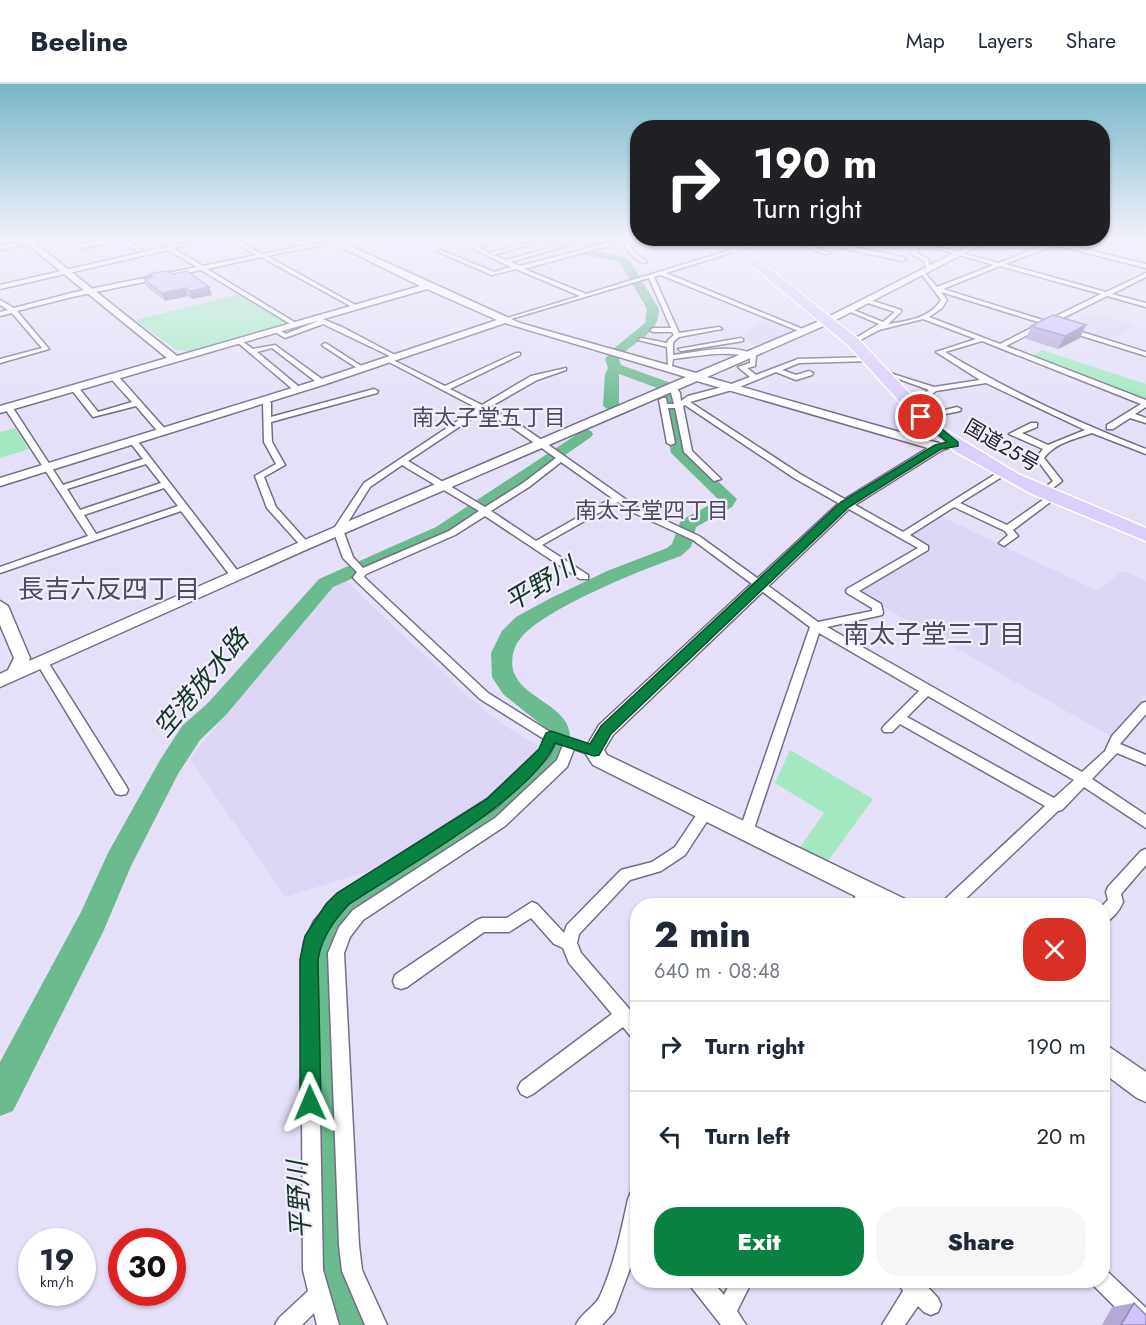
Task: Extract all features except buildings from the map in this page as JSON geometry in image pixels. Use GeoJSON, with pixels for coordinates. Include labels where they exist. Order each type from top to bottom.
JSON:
{"type":"FeatureCollection","features":[{"type":"Feature","properties":{"kind":"highway","name":"国道25号"},"geometry":{"type":"LineString","coordinates":[[795,297],[853,342],[915,411],[955,444],[1002,473],[1048,495],[1146,535]]}},
{"type":"Feature","properties":{"kind":"street"},"geometry":{"type":"LineString","coordinates":[[0,314],[68,297]]}},
{"type":"Feature","properties":{"kind":"street"},"geometry":{"type":"LineString","coordinates":[[97,297],[176,360]]}},
{"type":"Feature","properties":{"kind":"street"},"geometry":{"type":"LineString","coordinates":[[250,297],[294,324]]}},
{"type":"Feature","properties":{"kind":"street"},"geometry":{"type":"LineString","coordinates":[[338,297],[356,307]]}},
{"type":"Feature","properties":{"kind":"street"},"geometry":{"type":"LineString","coordinates":[[275,330],[285,336],[318,320],[391,297]]}},
{"type":"Feature","properties":{"kind":"street"},"geometry":{"type":"LineString","coordinates":[[455,297],[511,319],[671,370],[938,447]]}},
{"type":"Feature","properties":{"kind":"street"},"geometry":{"type":"LineString","coordinates":[[0,482],[299,390],[583,297]]}},
{"type":"Feature","properties":{"kind":"street"},"geometry":{"type":"LineString","coordinates":[[660,297],[676,333]]}},
{"type":"Feature","properties":{"kind":"street"},"geometry":{"type":"LineString","coordinates":[[719,297],[803,332]]}},
{"type":"Feature","properties":{"kind":"street"},"geometry":{"type":"LineString","coordinates":[[666,395],[695,377],[803,332],[873,297]]}},
{"type":"Feature","properties":{"kind":"street"},"geometry":{"type":"LineString","coordinates":[[849,310],[880,326],[922,318],[942,304],[944,300],[942,297]]}},
{"type":"Feature","properties":{"kind":"street"},"geometry":{"type":"LineString","coordinates":[[959,297],[1146,354]]}},
{"type":"Feature","properties":{"kind":"street"},"geometry":{"type":"LineString","coordinates":[[1000,346],[1101,297]]}},
{"type":"Feature","properties":{"kind":"street"},"geometry":{"type":"LineString","coordinates":[[1117,297],[1146,305]]}},
{"type":"Feature","properties":{"kind":"street"},"geometry":{"type":"LineString","coordinates":[[853,342],[880,326],[899,311],[867,301]]}},
{"type":"Feature","properties":{"kind":"street"},"geometry":{"type":"LineString","coordinates":[[0,302],[14,311],[46,349],[0,361]]}},
{"type":"Feature","properties":{"kind":"street"},"geometry":{"type":"LineString","coordinates":[[922,318],[1146,403]]}},
{"type":"Feature","properties":{"kind":"street"},"geometry":{"type":"LineString","coordinates":[[94,538],[48,467],[4,409],[294,324],[318,320],[340,328],[444,389],[484,407],[543,443],[618,498],[693,537],[816,627],[1083,779],[1146,822]]}},
{"type":"Feature","properties":{"kind":"street"},"geometry":{"type":"LineString","coordinates":[[704,324],[727,331]]}},
{"type":"Feature","properties":{"kind":"street"},"geometry":{"type":"LineString","coordinates":[[653,330],[676,333],[719,329]]}},
{"type":"Feature","properties":{"kind":"street"},"geometry":{"type":"LineString","coordinates":[[671,370],[670,341],[676,333]]}},
{"type":"Feature","properties":{"kind":"street"},"geometry":{"type":"LineString","coordinates":[[982,339],[939,352],[985,381],[1091,431],[1146,452]]}},
{"type":"Feature","properties":{"kind":"street"},"geometry":{"type":"LineString","coordinates":[[641,340],[670,351],[732,351],[749,354],[753,356],[753,365],[741,367],[755,378]]}},
{"type":"Feature","properties":{"kind":"street"},"geometry":{"type":"LineString","coordinates":[[670,351],[707,345],[704,341],[741,340]]}},
{"type":"Feature","properties":{"kind":"street"},"geometry":{"type":"LineString","coordinates":[[239,341],[299,390]]}},
{"type":"Feature","properties":{"kind":"street"},"geometry":{"type":"LineString","coordinates":[[325,345],[362,369]]}},
{"type":"Feature","properties":{"kind":"street"},"geometry":{"type":"LineString","coordinates":[[252,351],[273,346],[322,382]]}},
{"type":"Feature","properties":{"kind":"street"},"geometry":{"type":"LineString","coordinates":[[444,389],[518,354]]}},
{"type":"Feature","properties":{"kind":"street"},"geometry":{"type":"LineString","coordinates":[[682,404],[691,398],[729,388],[774,369],[810,359],[875,364],[934,389]]}},
{"type":"Feature","properties":{"kind":"street"},"geometry":{"type":"LineString","coordinates":[[338,531],[367,485],[484,407],[534,378],[564,369]]}},
{"type":"Feature","properties":{"kind":"street"},"geometry":{"type":"LineString","coordinates":[[774,369],[796,378],[809,373]]}},
{"type":"Feature","properties":{"kind":"street"},"geometry":{"type":"LineString","coordinates":[[115,378],[163,432]]}},
{"type":"Feature","properties":{"kind":"street"},"geometry":{"type":"LineString","coordinates":[[957,409],[915,411],[916,404],[934,389],[985,381]]}},
{"type":"Feature","properties":{"kind":"street"},"geometry":{"type":"LineString","coordinates":[[75,389],[96,415],[137,403]]}},
{"type":"Feature","properties":{"kind":"street"},"geometry":{"type":"LineString","coordinates":[[267,421],[374,391]]}},
{"type":"Feature","properties":{"kind":"street"},"geometry":{"type":"LineString","coordinates":[[5,674],[42,662],[305,544],[543,443],[666,395],[676,393],[682,404],[688,452],[717,479]]}},
{"type":"Feature","properties":{"kind":"street"},"geometry":{"type":"LineString","coordinates":[[666,395],[845,505],[925,549],[851,591],[877,606],[879,613],[816,627]]}},
{"type":"Feature","properties":{"kind":"street"},"geometry":{"type":"LineString","coordinates":[[666,395],[671,443]]}},
{"type":"Feature","properties":{"kind":"street"},"geometry":{"type":"LineString","coordinates":[[264,400],[267,403],[268,442],[281,465],[258,476],[272,508],[305,544]]}},
{"type":"Feature","properties":{"kind":"street"},"geometry":{"type":"LineString","coordinates":[[1110,426],[1146,403]]}},
{"type":"Feature","properties":{"kind":"street"},"geometry":{"type":"LineString","coordinates":[[1129,415],[1146,421]]}},
{"type":"Feature","properties":{"kind":"street"},"geometry":{"type":"LineString","coordinates":[[1034,425],[1013,434],[1050,448]]}},
{"type":"Feature","properties":{"kind":"street"},"geometry":{"type":"LineString","coordinates":[[1008,529],[1048,495],[1058,481],[1040,458],[1050,448],[1091,431]]}},
{"type":"Feature","properties":{"kind":"street"},"geometry":{"type":"LineString","coordinates":[[134,441],[236,576]]}},
{"type":"Feature","properties":{"kind":"street"},"geometry":{"type":"LineString","coordinates":[[594,751],[606,730],[845,505],[938,447],[955,444]]}},
{"type":"Feature","properties":{"kind":"street"},"geometry":{"type":"LineString","coordinates":[[562,457],[452,533],[363,572],[358,578],[484,696],[551,736],[594,751],[600,760],[746,832],[859,898]]}},
{"type":"Feature","properties":{"kind":"street"},"geometry":{"type":"LineString","coordinates":[[62,488],[149,460]]}},
{"type":"Feature","properties":{"kind":"street"},"geometry":{"type":"LineString","coordinates":[[403,462],[485,511],[584,577]]}},
{"type":"Feature","properties":{"kind":"street"},"geometry":{"type":"LineString","coordinates":[[902,536],[1002,473]]}},
{"type":"Feature","properties":{"kind":"street"},"geometry":{"type":"LineString","coordinates":[[78,514],[167,483]]}},
{"type":"Feature","properties":{"kind":"street"},"geometry":{"type":"LineString","coordinates":[[535,545],[618,498]]}},
{"type":"Feature","properties":{"kind":"street"},"geometry":{"type":"LineString","coordinates":[[953,503],[1008,529],[1013,536],[1004,543]]}},
{"type":"Feature","properties":{"kind":"street"},"geometry":{"type":"LineString","coordinates":[[0,570],[183,507]]}},
{"type":"Feature","properties":{"kind":"street"},"geometry":{"type":"LineString","coordinates":[[338,531],[348,558],[363,572]]}},
{"type":"Feature","properties":{"kind":"street"},"geometry":{"type":"LineString","coordinates":[[0,606],[22,658],[5,674]]}},
{"type":"Feature","properties":{"kind":"street"},"geometry":{"type":"LineString","coordinates":[[746,832],[816,627]]}},
{"type":"Feature","properties":{"kind":"street"},"geometry":{"type":"LineString","coordinates":[[42,662],[122,790]]}},
{"type":"Feature","properties":{"kind":"street"},"geometry":{"type":"LineString","coordinates":[[888,729],[926,691]]}},
{"type":"Feature","properties":{"kind":"street"},"geometry":{"type":"LineString","coordinates":[[957,898],[1057,806],[1110,753],[1116,739],[1146,706]]}},
{"type":"Feature","properties":{"kind":"street"},"geometry":{"type":"LineString","coordinates":[[898,718],[1057,806]]}},
{"type":"Feature","properties":{"kind":"street"},"geometry":{"type":"LineString","coordinates":[[328,1325],[312,1270],[309,960],[312,942],[319,926],[343,899],[492,803],[544,753],[551,736]]}},
{"type":"Feature","properties":{"kind":"street"},"geometry":{"type":"LineString","coordinates":[[376,1325],[352,1271],[349,1245],[336,953],[340,938],[347,925],[358,915],[500,822],[562,763],[570,743]]}},
{"type":"Feature","properties":{"kind":"street"},"geometry":{"type":"LineString","coordinates":[[1113,746],[1146,760]]}},
{"type":"Feature","properties":{"kind":"street"},"geometry":{"type":"LineString","coordinates":[[630,1024],[575,958],[569,943],[572,930],[582,917],[626,875],[656,867],[680,851],[706,812]]}},
{"type":"Feature","properties":{"kind":"street"},"geometry":{"type":"LineString","coordinates":[[1110,908],[1116,902],[1113,892],[1146,855]]}},
{"type":"Feature","properties":{"kind":"street"},"geometry":{"type":"LineString","coordinates":[[401,981],[482,925],[509,925],[532,909],[559,939],[569,943]]}},
{"type":"Feature","properties":{"kind":"street"},"geometry":{"type":"LineString","coordinates":[[527,1088],[622,1017]]}},
{"type":"Feature","properties":{"kind":"street"},"geometry":{"type":"LineString","coordinates":[[1110,1061],[1146,1089]]}},
{"type":"Feature","properties":{"kind":"street"},"geometry":{"type":"LineString","coordinates":[[587,1325],[608,1305],[630,1238]]}},
{"type":"Feature","properties":{"kind":"street"},"geometry":{"type":"LineString","coordinates":[[705,1288],[730,1319]]}},
{"type":"Feature","properties":{"kind":"street"},"geometry":{"type":"LineString","coordinates":[[730,1319],[740,1288]]}},
{"type":"Feature","properties":{"kind":"street"},"geometry":{"type":"LineString","coordinates":[[893,1325],[911,1288]]}},
{"type":"Feature","properties":{"kind":"street"},"geometry":{"type":"LineString","coordinates":[[915,1288],[931,1305]]}},
{"type":"Feature","properties":{"kind":"street"},"geometry":{"type":"LineString","coordinates":[[1110,1288],[1146,1323]]}},
{"type":"Feature","properties":{"kind":"street"},"geometry":{"type":"LineString","coordinates":[[286,1325],[318,1296]]}},
{"type":"Feature","properties":{"kind":"shaded area"},"geometry":{"type":"Polygon","coordinates":[[[1093,313],[1136,325],[1108,341],[1073,330],[1070,325],[1093,313]]]}},
{"type":"Feature","properties":{"kind":"shaded area"},"geometry":{"type":"Polygon","coordinates":[[[768,318],[794,330],[759,344],[743,340],[746,332],[768,318]]]}},
{"type":"Feature","properties":{"kind":"shaded area"},"geometry":{"type":"Polygon","coordinates":[[[938,515],[1098,591],[1120,572],[1126,572],[1146,581],[1146,695],[1110,736],[863,595],[862,589],[933,550],[906,535],[938,515]]]}},
{"type":"Feature","properties":{"kind":"shaded area"},"geometry":{"type":"Polygon","coordinates":[[[343,578],[472,700],[510,729],[541,747],[479,804],[385,866],[285,897],[190,759],[332,584],[343,578]]]}},
{"type":"Feature","properties":{"kind":"green space"},"geometry":{"type":"Polygon","coordinates":[[[227,297],[244,297],[288,323],[188,351],[176,350],[136,320],[227,297]]]}},
{"type":"Feature","properties":{"kind":"green space"},"geometry":{"type":"Polygon","coordinates":[[[1042,350],[1146,384],[1146,400],[1030,357],[1042,350]]]}},
{"type":"Feature","properties":{"kind":"green space"},"geometry":{"type":"Polygon","coordinates":[[[15,428],[29,449],[0,458],[0,432],[15,428]]]}},
{"type":"Feature","properties":{"kind":"green space"},"geometry":{"type":"Polygon","coordinates":[[[790,750],[873,799],[828,861],[800,847],[824,813],[775,783],[790,750]]]}},
{"type":"Feature","properties":{"kind":"waterway","name":"平野川"},"geometry":{"type":"LineString","coordinates":[[615,368],[612,359],[617,352],[650,324],[653,309],[646,297]]}},
{"type":"Feature","properties":{"kind":"waterway","name":"平野川"},"geometry":{"type":"LineString","coordinates":[[351,1325],[334,1282],[326,1225],[321,962],[330,930],[350,905],[476,826],[500,808],[553,758],[558,742],[557,730],[543,712],[512,688],[502,671],[502,653],[506,641],[514,631],[523,622],[585,589],[628,569],[674,552],[681,547],[688,524],[726,503],[728,499],[679,453],[671,399],[666,386],[615,368]]}},
{"type":"Feature","properties":{"kind":"waterway","name":"空港放水路"},"geometry":{"type":"LineString","coordinates":[[611,406],[612,374],[615,368]]}},
{"type":"Feature","properties":{"kind":"waterway","name":"空港放水路"},"geometry":{"type":"LineString","coordinates":[[0,1098],[92,922],[118,862],[169,767],[191,733],[217,709],[326,583],[443,531],[585,434]]}},
{"type":"Feature","properties":{"kind":"district","name":"南太子堂五丁目"},"geometry":{"type":"Point","coordinates":[489,417]}},
{"type":"Feature","properties":{"kind":"district","name":"南太子堂四丁目"},"geometry":{"type":"Point","coordinates":[652,510]}},
{"type":"Feature","properties":{"kind":"district","name":"長吉六反四丁目"},"geometry":{"type":"Point","coordinates":[109,589]}},
{"type":"Feature","properties":{"kind":"district","name":"南太子堂三丁目"},"geometry":{"type":"Point","coordinates":[934,634]}},
{"type":"Feature","properties":{"kind":"route"},"geometry":{"type":"LineString","coordinates":[[310,1103],[309,960],[312,942],[319,926],[332,910],[343,899],[426,848],[492,803],[544,753],[551,736],[594,751],[598,740],[606,730],[845,505],[938,447],[955,444],[921,417]]}}]}
